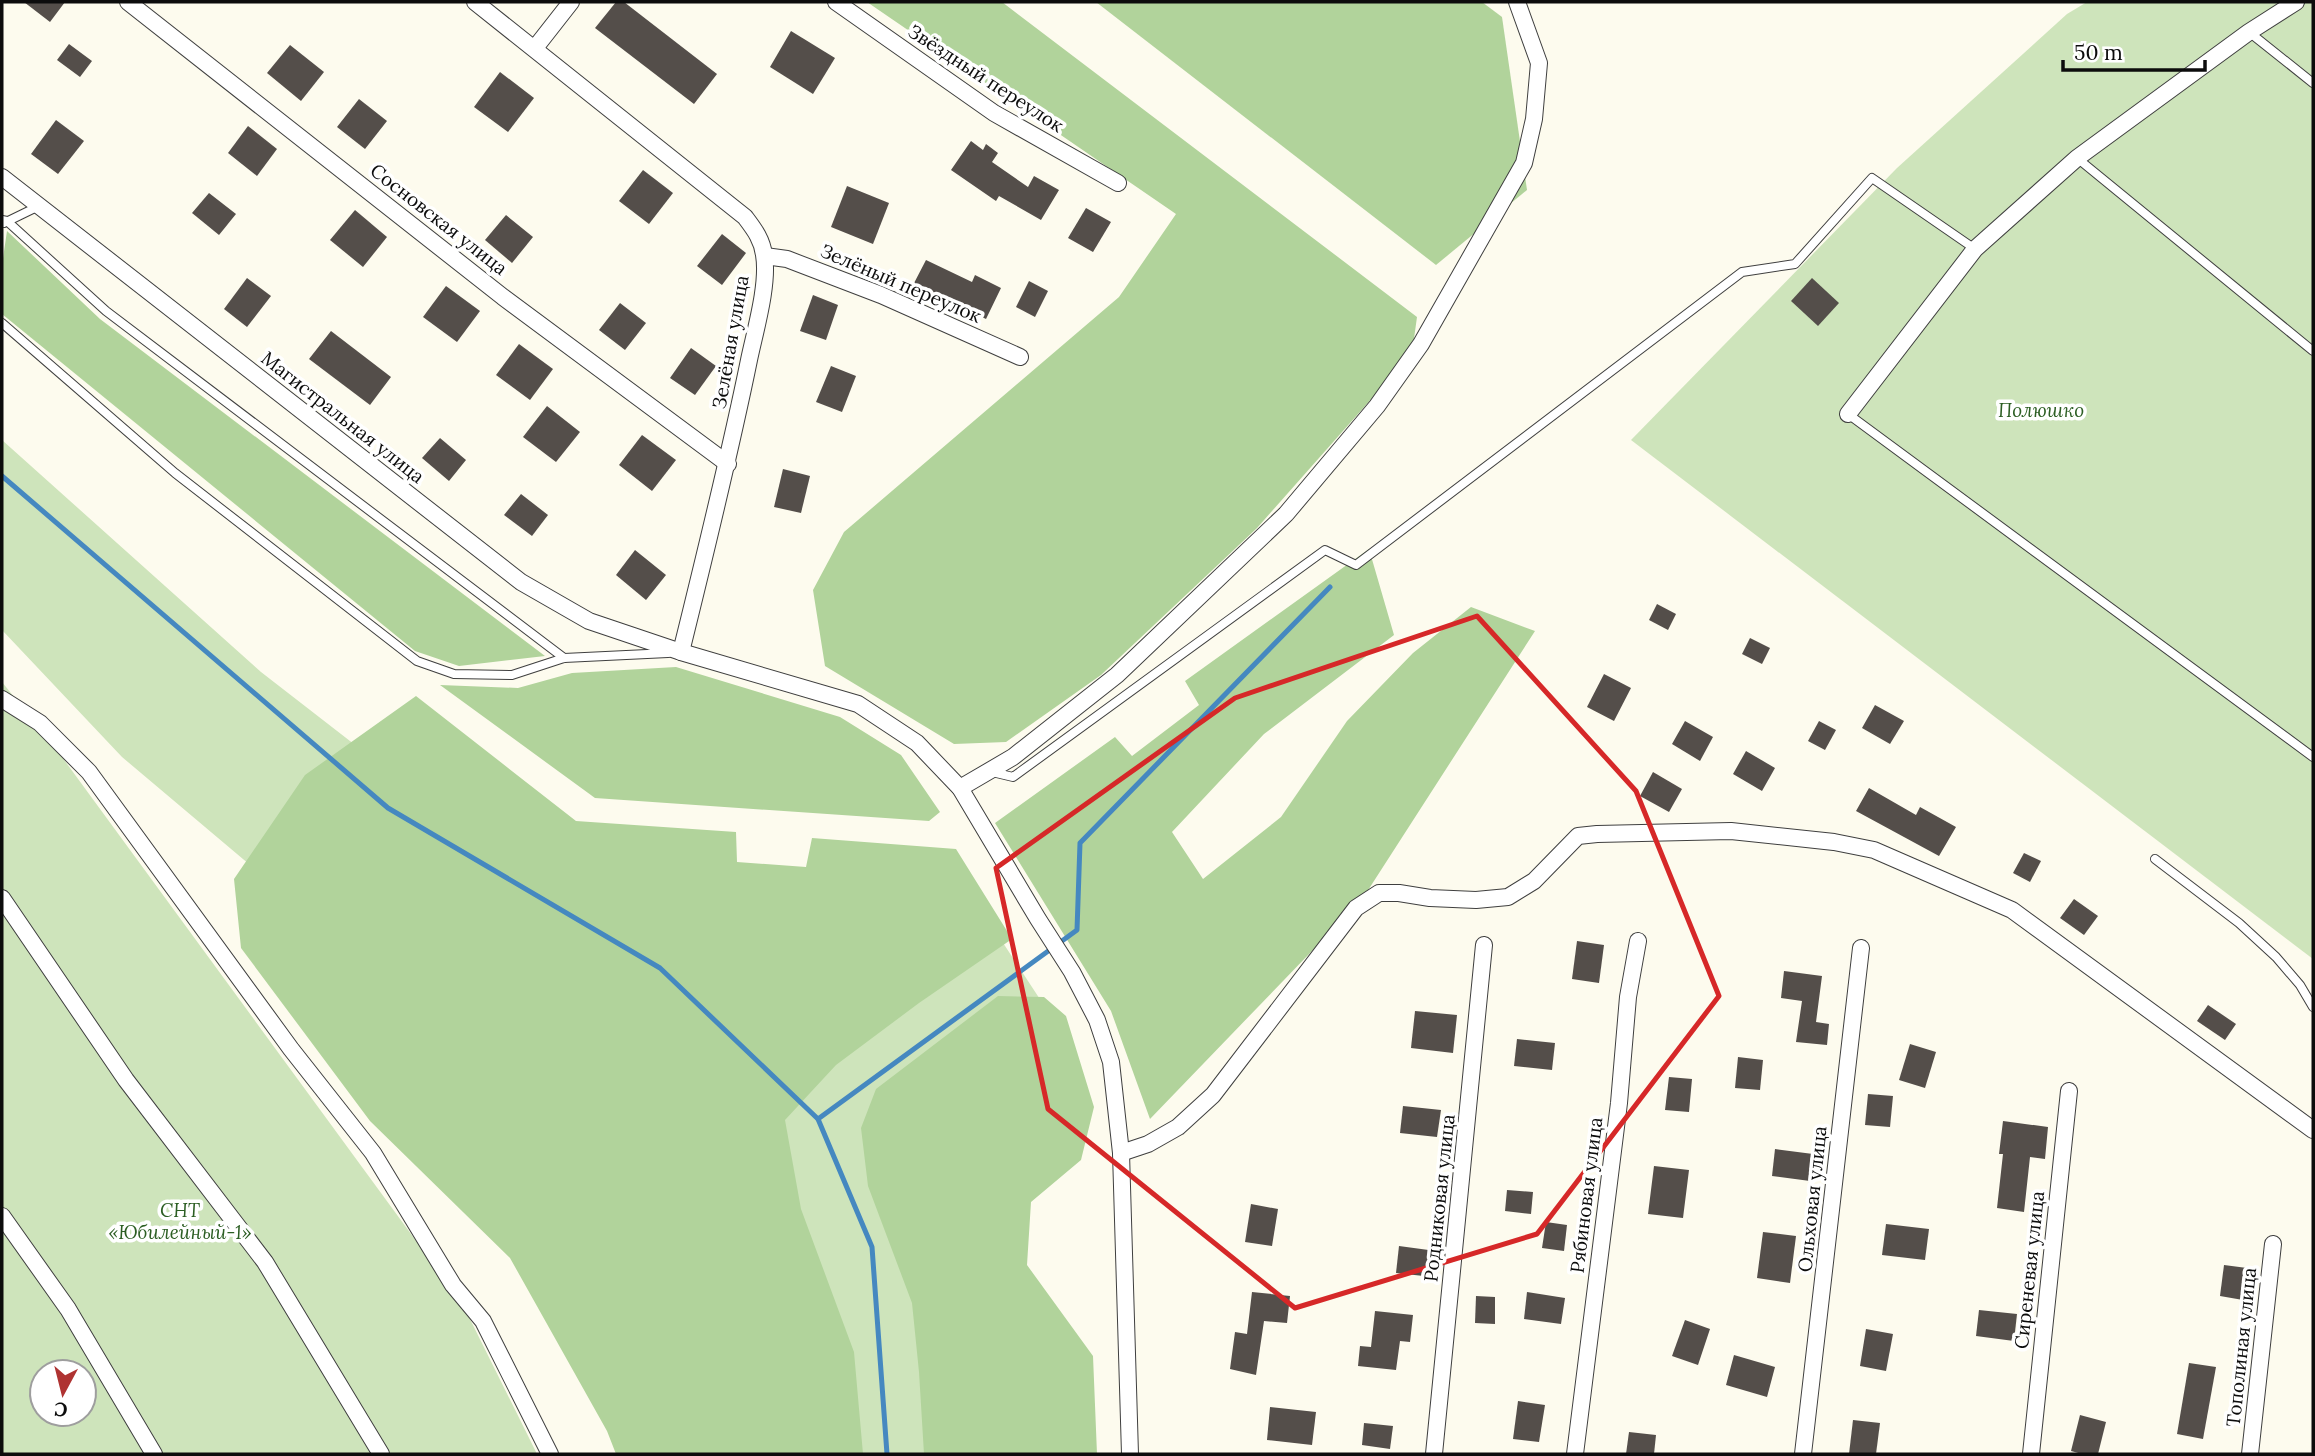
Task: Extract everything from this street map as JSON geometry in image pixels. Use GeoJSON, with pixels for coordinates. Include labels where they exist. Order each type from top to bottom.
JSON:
{"type":"FeatureCollection","features":[{"type":"Feature","properties":{"kind":"street","name":"Сосновская улица"},"geometry":{"type":"LineString","coordinates":[[128,2],[503,297],[728,464]]}},
{"type":"Feature","properties":{"kind":"street","name":"Зелёная улица"},"geometry":{"type":"LineString","coordinates":[[475,2],[745,218],[760,237],[765,256],[758,316],[728,464],[681,652]]}},
{"type":"Feature","properties":{"kind":"street"},"geometry":{"type":"LineString","coordinates":[[535,48],[571,2]]}},
{"type":"Feature","properties":{"kind":"street","name":"Звёздный переулок"},"geometry":{"type":"LineString","coordinates":[[836,2],[994,113],[1118,183]]}},
{"type":"Feature","properties":{"kind":"street"},"geometry":{"type":"LineString","coordinates":[[960,788],[1013,757],[1117,675],[1286,514],[1377,406],[1421,344],[1524,163],[1534,119],[1539,63],[1517,2]]}},
{"type":"Feature","properties":{"kind":"street"},"geometry":{"type":"LineString","coordinates":[[1848,414],[1975,249],[2077,158],[2249,32],[2296,2]]}},
{"type":"Feature","properties":{"kind":"street","name":"Магистральная улица"},"geometry":{"type":"LineString","coordinates":[[2,177],[521,582],[589,621],[681,652],[858,704],[917,743],[960,788],[1072,972],[1097,1020],[1111,1062],[1121,1153],[1129,1454]]}},
{"type":"Feature","properties":{"kind":"street","name":"Зелёный переулок"},"geometry":{"type":"LineString","coordinates":[[765,256],[787,259],[881,295],[1020,357]]}},
{"type":"Feature","properties":{"kind":"street"},"geometry":{"type":"LineString","coordinates":[[2,699],[40,723],[89,772],[291,1049],[373,1153],[453,1284],[483,1321],[550,1454]]}},
{"type":"Feature","properties":{"kind":"street"},"geometry":{"type":"LineString","coordinates":[[1121,1153],[1148,1144],[1178,1127],[1213,1095],[1356,908],[1379,893],[1399,892],[1430,898],[1476,900],[1508,897],[1534,881],[1578,836],[1691,832],[1744,833],[1834,842],[1874,850],[2012,910],[2313,1130]]}},
{"type":"Feature","properties":{"kind":"street"},"geometry":{"type":"LineString","coordinates":[[2,898],[126,1080],[265,1262],[381,1454]]}},
{"type":"Feature","properties":{"kind":"street","name":"Рябиновая улица"},"geometry":{"type":"LineString","coordinates":[[1575,1454],[1619,1103],[1628,997],[1638,941]]}},
{"type":"Feature","properties":{"kind":"street","name":"Родниковая улица"},"geometry":{"type":"LineString","coordinates":[[1434,1454],[1484,945]]}},
{"type":"Feature","properties":{"kind":"street","name":"Ольховая улица"},"geometry":{"type":"LineString","coordinates":[[1802,1454],[1861,948]]}},
{"type":"Feature","properties":{"kind":"street","name":"Сиреневая улица"},"geometry":{"type":"LineString","coordinates":[[2031,1454],[2068,1091]]}},
{"type":"Feature","properties":{"kind":"street"},"geometry":{"type":"LineString","coordinates":[[2,1216],[68,1309],[154,1454]]}},
{"type":"Feature","properties":{"kind":"street","name":"Тополиная улица"},"geometry":{"type":"LineString","coordinates":[[2250,1454],[2273,1244]]}},
{"type":"Feature","properties":{"kind":"lane"},"geometry":{"type":"LineString","coordinates":[[2249,32],[2313,83]]}},
{"type":"Feature","properties":{"kind":"lane"},"geometry":{"type":"LineString","coordinates":[[2077,158],[2313,351]]}},
{"type":"Feature","properties":{"kind":"lane"},"geometry":{"type":"LineString","coordinates":[[989,772],[1013,776],[1325,550],[1356,565],[1742,272],[1795,264],[1872,178],[1975,249]]}},
{"type":"Feature","properties":{"kind":"lane"},"geometry":{"type":"LineString","coordinates":[[39,206],[3,222],[106,312],[564,658]]}},
{"type":"Feature","properties":{"kind":"lane"},"geometry":{"type":"LineString","coordinates":[[2,323],[174,473],[417,661],[454,674],[512,675],[564,658],[681,652]]}},
{"type":"Feature","properties":{"kind":"lane"},"geometry":{"type":"LineString","coordinates":[[1848,414],[2313,757]]}},
{"type":"Feature","properties":{"kind":"lane"},"geometry":{"type":"LineString","coordinates":[[2155,859],[2239,923],[2276,957],[2300,985],[2313,1007]]}},
{"type":"Feature","properties":{"kind":"highlighted area"},"geometry":{"type":"Polygon","coordinates":[[[1477,616],[1636,791],[1719,996],[1537,1234],[1295,1308],[1048,1109],[996,868],[1235,698],[1477,616]]]}},
{"type":"Feature","properties":{"kind":"green space"},"geometry":{"type":"Polygon","coordinates":[[[867,2],[1002,2],[1417,317],[1412,353],[1257,528],[1101,675],[1006,742],[954,744],[825,666],[813,590],[844,532],[1119,297],[1176,214],[867,2]]]}},
{"type":"Feature","properties":{"kind":"green space"},"geometry":{"type":"Polygon","coordinates":[[[1096,2],[1482,2],[1502,17],[1527,190],[1436,265],[1096,2]]]}},
{"type":"Feature","properties":{"kind":"green space","name":"Полюшко"},"geometry":{"type":"Polygon","coordinates":[[[2087,2],[2313,2],[2313,959],[1631,440],[1897,168],[2067,14],[2087,2]]]}},
{"type":"Feature","properties":{"kind":"green space"},"geometry":{"type":"Polygon","coordinates":[[[7,231],[100,319],[545,656],[459,666],[415,651],[2,314],[2,265],[7,231]]]}},
{"type":"Feature","properties":{"kind":"green space"},"geometry":{"type":"Polygon","coordinates":[[[2,440],[261,672],[488,848],[988,920],[1053,1019],[980,1454],[772,1454],[288,897],[122,757],[2,630],[2,440]]]}},
{"type":"Feature","properties":{"kind":"green space"},"geometry":{"type":"Polygon","coordinates":[[[1369,549],[1394,635],[1264,734],[1172,832],[1203,879],[1281,817],[1347,721],[1413,653],[1471,607],[1535,631],[1363,898],[1150,1119],[1111,1011],[995,823],[1115,737],[1132,756],[1199,705],[1185,681],[1369,549]]]}},
{"type":"Feature","properties":{"kind":"green space"},"geometry":{"type":"Polygon","coordinates":[[[676,667],[840,717],[901,755],[940,812],[929,821],[595,798],[440,685],[518,688],[572,673],[676,667]]]}},
{"type":"Feature","properties":{"kind":"green space","name":"СНТ «Юбилейный-1»"},"geometry":{"type":"Polygon","coordinates":[[[2,682],[62,757],[463,1305],[537,1454],[2,1454],[2,682]]]}},
{"type":"Feature","properties":{"kind":"green space"},"geometry":{"type":"Polygon","coordinates":[[[416,696],[576,821],[736,832],[737,862],[806,867],[812,838],[956,849],[1012,939],[836,1065],[785,1120],[801,1209],[854,1352],[863,1454],[616,1454],[607,1431],[510,1258],[370,1121],[241,948],[234,879],[305,775],[416,696]]]}},
{"type":"Feature","properties":{"kind":"green space"},"geometry":{"type":"Polygon","coordinates":[[[998,996],[1044,997],[1066,1016],[1094,1107],[1081,1160],[1031,1202],[1027,1265],[1093,1356],[1097,1454],[924,1454],[912,1303],[868,1186],[861,1128],[876,1089],[998,996]]]}},
{"type":"Feature","properties":{"kind":"building"},"geometry":{"type":"Polygon","coordinates":[[[24,2],[65,2],[50,22],[24,2]]]}},
{"type":"Feature","properties":{"kind":"building"},"geometry":{"type":"Polygon","coordinates":[[[616,2],[624,2],[717,74],[694,104],[595,28],[616,2]]]}},
{"type":"Feature","properties":{"kind":"building"},"geometry":{"type":"Polygon","coordinates":[[[791,31],[835,58],[813,94],[770,67],[791,31]]]}},
{"type":"Feature","properties":{"kind":"building"},"geometry":{"type":"Polygon","coordinates":[[[69,44],[92,61],[80,77],[57,60],[69,44]]]}},
{"type":"Feature","properties":{"kind":"building"},"geometry":{"type":"Polygon","coordinates":[[[290,45],[324,72],[301,101],[267,73],[290,45]]]}},
{"type":"Feature","properties":{"kind":"building"},"geometry":{"type":"Polygon","coordinates":[[[500,72],[534,98],[508,132],[474,107],[500,72]]]}},
{"type":"Feature","properties":{"kind":"building"},"geometry":{"type":"Polygon","coordinates":[[[359,99],[387,121],[365,149],[337,127],[359,99]]]}},
{"type":"Feature","properties":{"kind":"building"},"geometry":{"type":"Polygon","coordinates":[[[56,120],[84,141],[58,174],[31,154],[56,120]]]}},
{"type":"Feature","properties":{"kind":"building"},"geometry":{"type":"Polygon","coordinates":[[[248,126],[277,149],[257,176],[228,153],[248,126]]]}},
{"type":"Feature","properties":{"kind":"building"},"geometry":{"type":"Polygon","coordinates":[[[971,141],[983,150],[986,144],[998,153],[992,162],[1028,187],[1034,176],[1059,190],[1041,220],[999,196],[996,201],[951,170],[971,141]]]}},
{"type":"Feature","properties":{"kind":"building"},"geometry":{"type":"Polygon","coordinates":[[[643,170],[673,193],[649,224],[619,201],[643,170]]]}},
{"type":"Feature","properties":{"kind":"building"},"geometry":{"type":"Polygon","coordinates":[[[847,186],[889,203],[873,244],[831,227],[847,186]]]}},
{"type":"Feature","properties":{"kind":"building"},"geometry":{"type":"Polygon","coordinates":[[[209,193],[236,214],[219,235],[192,213],[209,193]]]}},
{"type":"Feature","properties":{"kind":"building"},"geometry":{"type":"Polygon","coordinates":[[[1086,208],[1111,222],[1093,252],[1068,238],[1086,208]]]}},
{"type":"Feature","properties":{"kind":"building"},"geometry":{"type":"Polygon","coordinates":[[[355,210],[387,237],[363,267],[330,240],[355,210]]]}},
{"type":"Feature","properties":{"kind":"building"},"geometry":{"type":"Polygon","coordinates":[[[506,215],[533,237],[512,263],[485,240],[506,215]]]}},
{"type":"Feature","properties":{"kind":"building"},"geometry":{"type":"Polygon","coordinates":[[[722,234],[746,253],[722,285],[697,266],[722,234]]]}},
{"type":"Feature","properties":{"kind":"building"},"geometry":{"type":"Polygon","coordinates":[[[926,260],[972,282],[975,275],[1001,288],[986,319],[950,301],[948,305],[912,287],[926,260]]]}},
{"type":"Feature","properties":{"kind":"building"},"geometry":{"type":"Polygon","coordinates":[[[247,278],[271,296],[247,327],[224,309],[247,278]]]}},
{"type":"Feature","properties":{"kind":"building"},"geometry":{"type":"Polygon","coordinates":[[[1812,278],[1839,303],[1818,326],[1791,301],[1812,278]]]}},
{"type":"Feature","properties":{"kind":"building"},"geometry":{"type":"Polygon","coordinates":[[[1029,281],[1048,291],[1035,317],[1016,307],[1029,281]]]}},
{"type":"Feature","properties":{"kind":"building"},"geometry":{"type":"Polygon","coordinates":[[[446,286],[480,311],[457,342],[423,317],[446,286]]]}},
{"type":"Feature","properties":{"kind":"building"},"geometry":{"type":"Polygon","coordinates":[[[813,295],[838,305],[826,340],[800,331],[813,295]]]}},
{"type":"Feature","properties":{"kind":"building"},"geometry":{"type":"Polygon","coordinates":[[[620,303],[646,323],[625,350],[599,330],[620,303]]]}},
{"type":"Feature","properties":{"kind":"building"},"geometry":{"type":"Polygon","coordinates":[[[331,331],[391,377],[370,405],[309,359],[331,331]]]}},
{"type":"Feature","properties":{"kind":"building"},"geometry":{"type":"Polygon","coordinates":[[[519,344],[553,369],[530,400],[496,375],[519,344]]]}},
{"type":"Feature","properties":{"kind":"building"},"geometry":{"type":"Polygon","coordinates":[[[691,348],[716,366],[695,395],[670,378],[691,348]]]}},
{"type":"Feature","properties":{"kind":"building"},"geometry":{"type":"Polygon","coordinates":[[[831,366],[856,376],[842,412],[816,402],[831,366]]]}},
{"type":"Feature","properties":{"kind":"building"},"geometry":{"type":"Polygon","coordinates":[[[547,406],[580,432],[556,462],[523,437],[547,406]]]}},
{"type":"Feature","properties":{"kind":"building"},"geometry":{"type":"Polygon","coordinates":[[[642,435],[676,460],[652,491],[619,465],[642,435]]]}},
{"type":"Feature","properties":{"kind":"building"},"geometry":{"type":"Polygon","coordinates":[[[440,438],[466,460],[449,481],[422,458],[440,438]]]}},
{"type":"Feature","properties":{"kind":"building"},"geometry":{"type":"Polygon","coordinates":[[[783,469],[810,476],[801,513],[774,507],[783,469]]]}},
{"type":"Feature","properties":{"kind":"building"},"geometry":{"type":"Polygon","coordinates":[[[521,494],[548,515],[532,536],[504,515],[521,494]]]}},
{"type":"Feature","properties":{"kind":"building"},"geometry":{"type":"Polygon","coordinates":[[[635,550],[666,575],[646,600],[616,575],[635,550]]]}},
{"type":"Feature","properties":{"kind":"building"},"geometry":{"type":"Polygon","coordinates":[[[1657,604],[1676,614],[1668,630],[1649,620],[1657,604]]]}},
{"type":"Feature","properties":{"kind":"building"},"geometry":{"type":"Polygon","coordinates":[[[1750,638],[1770,648],[1762,664],[1742,654],[1750,638]]]}},
{"type":"Feature","properties":{"kind":"building"},"geometry":{"type":"Polygon","coordinates":[[[1604,674],[1631,688],[1614,721],[1587,707],[1604,674]]]}},
{"type":"Feature","properties":{"kind":"building"},"geometry":{"type":"Polygon","coordinates":[[[1875,705],[1904,721],[1890,744],[1862,728],[1875,705]]]}},
{"type":"Feature","properties":{"kind":"building"},"geometry":{"type":"Polygon","coordinates":[[[1685,721],[1713,737],[1700,761],[1672,744],[1685,721]]]}},
{"type":"Feature","properties":{"kind":"building"},"geometry":{"type":"Polygon","coordinates":[[[1819,721],[1836,730],[1825,750],[1808,741],[1819,721]]]}},
{"type":"Feature","properties":{"kind":"building"},"geometry":{"type":"Polygon","coordinates":[[[1746,751],[1775,768],[1762,791],[1733,774],[1746,751]]]}},
{"type":"Feature","properties":{"kind":"building"},"geometry":{"type":"Polygon","coordinates":[[[1653,772],[1682,789],[1669,812],[1640,796],[1653,772]]]}},
{"type":"Feature","properties":{"kind":"building"},"geometry":{"type":"Polygon","coordinates":[[[1869,788],[1916,815],[1920,807],[1956,827],[1939,856],[1856,811],[1869,788]]]}},
{"type":"Feature","properties":{"kind":"building"},"geometry":{"type":"Polygon","coordinates":[[[2024,853],[2041,861],[2030,882],[2013,873],[2024,853]]]}},
{"type":"Feature","properties":{"kind":"building"},"geometry":{"type":"Polygon","coordinates":[[[2074,899],[2098,916],[2084,935],[2060,918],[2074,899]]]}},
{"type":"Feature","properties":{"kind":"building"},"geometry":{"type":"Polygon","coordinates":[[[1577,941],[1604,945],[1599,983],[1572,979],[1577,941]]]}},
{"type":"Feature","properties":{"kind":"building"},"geometry":{"type":"Polygon","coordinates":[[[1784,971],[1822,976],[1816,1022],[1829,1024],[1827,1045],[1796,1042],[1802,1001],[1781,998],[1784,971]]]}},
{"type":"Feature","properties":{"kind":"building"},"geometry":{"type":"Polygon","coordinates":[[[2208,1005],[2236,1024],[2225,1040],[2197,1021],[2208,1005]]]}},
{"type":"Feature","properties":{"kind":"building"},"geometry":{"type":"Polygon","coordinates":[[[1415,1011],[1457,1015],[1453,1053],[1411,1048],[1415,1011]]]}},
{"type":"Feature","properties":{"kind":"building"},"geometry":{"type":"Polygon","coordinates":[[[1517,1039],[1555,1043],[1552,1070],[1514,1066],[1517,1039]]]}},
{"type":"Feature","properties":{"kind":"building"},"geometry":{"type":"Polygon","coordinates":[[[1910,1044],[1936,1052],[1925,1088],[1899,1080],[1910,1044]]]}},
{"type":"Feature","properties":{"kind":"building"},"geometry":{"type":"Polygon","coordinates":[[[1738,1057],[1763,1060],[1760,1090],[1735,1088],[1738,1057]]]}},
{"type":"Feature","properties":{"kind":"building"},"geometry":{"type":"Polygon","coordinates":[[[1669,1077],[1692,1079],[1689,1112],[1665,1110],[1669,1077]]]}},
{"type":"Feature","properties":{"kind":"building"},"geometry":{"type":"Polygon","coordinates":[[[1868,1094],[1893,1096],[1890,1127],[1865,1125],[1868,1094]]]}},
{"type":"Feature","properties":{"kind":"building"},"geometry":{"type":"Polygon","coordinates":[[[1403,1106],[1441,1110],[1437,1137],[1400,1133],[1403,1106]]]}},
{"type":"Feature","properties":{"kind":"building"},"geometry":{"type":"Polygon","coordinates":[[[2003,1121],[2048,1127],[2045,1159],[2030,1157],[2024,1212],[1997,1208],[2003,1154],[1999,1154],[2003,1121]]]}},
{"type":"Feature","properties":{"kind":"building"},"geometry":{"type":"Polygon","coordinates":[[[1775,1149],[1813,1154],[1810,1181],[1772,1176],[1775,1149]]]}},
{"type":"Feature","properties":{"kind":"building"},"geometry":{"type":"Polygon","coordinates":[[[1654,1166],[1689,1170],[1683,1218],[1648,1214],[1654,1166]]]}},
{"type":"Feature","properties":{"kind":"building"},"geometry":{"type":"Polygon","coordinates":[[[1507,1190],[1533,1192],[1531,1214],[1505,1211],[1507,1190]]]}},
{"type":"Feature","properties":{"kind":"building"},"geometry":{"type":"Polygon","coordinates":[[[1251,1204],[1278,1209],[1272,1246],[1245,1242],[1251,1204]]]}},
{"type":"Feature","properties":{"kind":"building"},"geometry":{"type":"Polygon","coordinates":[[[1546,1222],[1567,1225],[1564,1251],[1542,1248],[1546,1222]]]}},
{"type":"Feature","properties":{"kind":"building"},"geometry":{"type":"Polygon","coordinates":[[[1886,1224],[1929,1229],[1925,1260],[1882,1255],[1886,1224]]]}},
{"type":"Feature","properties":{"kind":"building"},"geometry":{"type":"Polygon","coordinates":[[[1763,1232],[1796,1236],[1790,1283],[1757,1278],[1763,1232]]]}},
{"type":"Feature","properties":{"kind":"building"},"geometry":{"type":"Polygon","coordinates":[[[1399,1246],[1436,1251],[1433,1277],[1396,1273],[1399,1246]]]}},
{"type":"Feature","properties":{"kind":"building"},"geometry":{"type":"Polygon","coordinates":[[[2224,1265],[2247,1268],[2243,1300],[2220,1296],[2224,1265]]]}},
{"type":"Feature","properties":{"kind":"building"},"geometry":{"type":"Polygon","coordinates":[[[1252,1292],[1290,1296],[1287,1323],[1264,1321],[1256,1375],[1230,1369],[1235,1332],[1247,1334],[1252,1292]]]}},
{"type":"Feature","properties":{"kind":"building"},"geometry":{"type":"Polygon","coordinates":[[[1527,1292],[1565,1298],[1561,1324],[1524,1319],[1527,1292]]]}},
{"type":"Feature","properties":{"kind":"building"},"geometry":{"type":"Polygon","coordinates":[[[1476,1296],[1495,1297],[1495,1324],[1475,1323],[1476,1296]]]}},
{"type":"Feature","properties":{"kind":"building"},"geometry":{"type":"Polygon","coordinates":[[[1979,1310],[2017,1314],[2014,1341],[1976,1336],[1979,1310]]]}},
{"type":"Feature","properties":{"kind":"building"},"geometry":{"type":"Polygon","coordinates":[[[1375,1311],[1413,1315],[1410,1342],[1400,1341],[1396,1370],[1358,1366],[1360,1346],[1371,1347],[1375,1311]]]}},
{"type":"Feature","properties":{"kind":"building"},"geometry":{"type":"Polygon","coordinates":[[[1685,1320],[1710,1329],[1698,1365],[1672,1356],[1685,1320]]]}},
{"type":"Feature","properties":{"kind":"building"},"geometry":{"type":"Polygon","coordinates":[[[1866,1329],[1893,1334],[1886,1371],[1860,1366],[1866,1329]]]}},
{"type":"Feature","properties":{"kind":"building"},"geometry":{"type":"Polygon","coordinates":[[[1734,1355],[1775,1367],[1767,1397],[1726,1385],[1734,1355]]]}},
{"type":"Feature","properties":{"kind":"building"},"geometry":{"type":"Polygon","coordinates":[[[2189,1363],[2216,1367],[2203,1439],[2177,1434],[2189,1363]]]}},
{"type":"Feature","properties":{"kind":"building"},"geometry":{"type":"Polygon","coordinates":[[[1518,1401],[1545,1405],[1539,1442],[1513,1439],[1518,1401]]]}},
{"type":"Feature","properties":{"kind":"building"},"geometry":{"type":"Polygon","coordinates":[[[1270,1407],[1316,1412],[1312,1445],[1267,1440],[1270,1407]]]}},
{"type":"Feature","properties":{"kind":"building"},"geometry":{"type":"Polygon","coordinates":[[[2080,1415],[2106,1422],[2098,1454],[2071,1451],[2080,1415]]]}},
{"type":"Feature","properties":{"kind":"building"},"geometry":{"type":"Polygon","coordinates":[[[1853,1420],[1880,1423],[1876,1454],[1849,1454],[1853,1420]]]}},
{"type":"Feature","properties":{"kind":"building"},"geometry":{"type":"Polygon","coordinates":[[[1364,1423],[1393,1426],[1390,1449],[1362,1445],[1364,1423]]]}},
{"type":"Feature","properties":{"kind":"building"},"geometry":{"type":"Polygon","coordinates":[[[1629,1432],[1656,1435],[1654,1454],[1626,1454],[1629,1432]]]}},
{"type":"Feature","properties":{"kind":"waterway"},"geometry":{"type":"LineString","coordinates":[[2,476],[388,808],[660,968],[818,1119]]}},
{"type":"Feature","properties":{"kind":"waterway"},"geometry":{"type":"LineString","coordinates":[[887,1454],[872,1247],[818,1119],[1077,930],[1080,843],[1330,587]]}}]}
